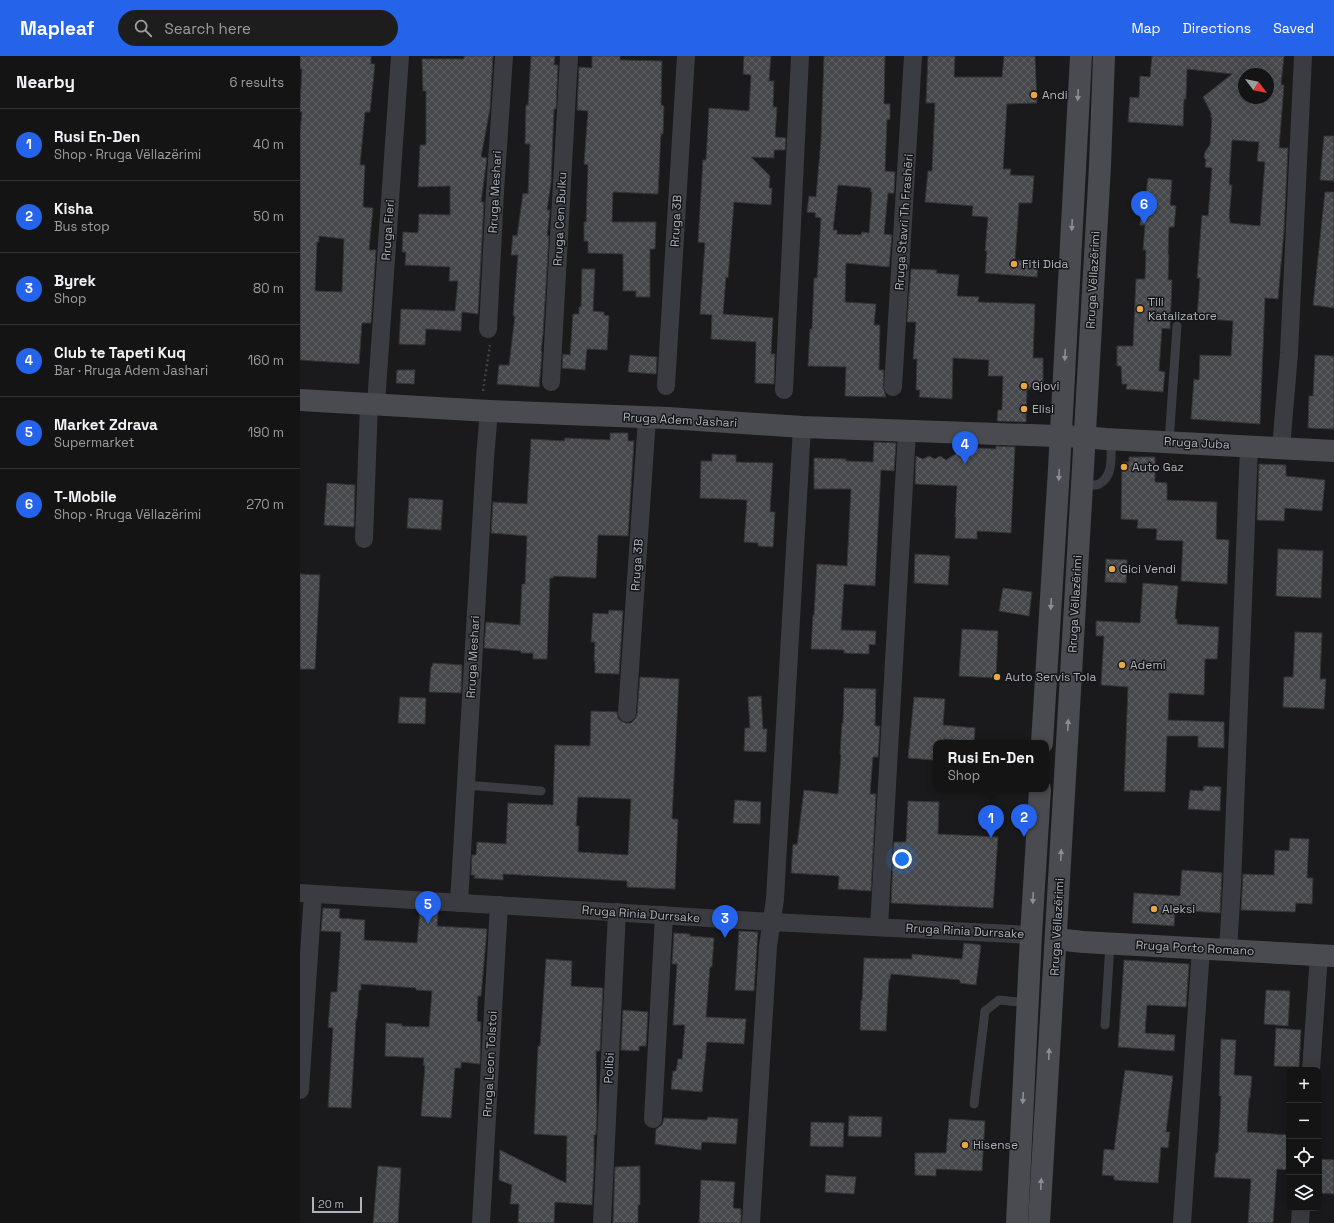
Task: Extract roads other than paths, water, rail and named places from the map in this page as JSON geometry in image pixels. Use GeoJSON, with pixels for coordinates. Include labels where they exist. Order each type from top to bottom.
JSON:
{"type":"FeatureCollection","features":[{"type":"Feature","properties":{"kind":"main road","name":"Rruga Vëllazërimi"},"geometry":{"type":"LineString","coordinates":[[1042,740],[1059,469],[1080,56]]}},
{"type":"Feature","properties":{"kind":"main road","name":"Rruga Vëllazërimi"},"geometry":{"type":"LineString","coordinates":[[1039,1223],[1100,166],[1104,56]]}},
{"type":"Feature","properties":{"kind":"main road","name":"Rruga Adem Jashari"},"geometry":{"type":"LineString","coordinates":[[300,400],[802,427],[1060,436]]}},
{"type":"Feature","properties":{"kind":"main road","name":"Rruga Juba"},"geometry":{"type":"LineString","coordinates":[[1060,436],[1084,436],[1111,440],[1334,450]]}},
{"type":"Feature","properties":{"kind":"main road"},"geometry":{"type":"LineString","coordinates":[[1017,1223],[1031,935],[1040,792]]}},
{"type":"Feature","properties":{"kind":"main road","name":"Rruga Porto Romano"},"geometry":{"type":"LineString","coordinates":[[1056,939],[1110,944],[1326,956]]}},
{"type":"Feature","properties":{"kind":"street","name":"Rruga Fieri"},"geometry":{"type":"LineString","coordinates":[[364,539],[400,56]]}},
{"type":"Feature","properties":{"kind":"street","name":"Rruga Meshari"},"geometry":{"type":"LineString","coordinates":[[488,329],[504,56]]}},
{"type":"Feature","properties":{"kind":"street","name":"Rruga Cen Bulku"},"geometry":{"type":"LineString","coordinates":[[551,382],[569,56]]}},
{"type":"Feature","properties":{"kind":"street","name":"Rruga 3B"},"geometry":{"type":"LineString","coordinates":[[666,386],[686,56]]}},
{"type":"Feature","properties":{"kind":"street"},"geometry":{"type":"LineString","coordinates":[[784,390],[800,56]]}},
{"type":"Feature","properties":{"kind":"street","name":"Rruga Stavri Th Frashëri"},"geometry":{"type":"LineString","coordinates":[[893,387],[913,56]]}},
{"type":"Feature","properties":{"kind":"street"},"geometry":{"type":"LineString","coordinates":[[1282,448],[1289,353],[1302,56]]}},
{"type":"Feature","properties":{"kind":"street","name":"Rruga Meshari"},"geometry":{"type":"LineString","coordinates":[[459,903],[485,458],[485,411]]}},
{"type":"Feature","properties":{"kind":"street","name":"Rruga 3B"},"geometry":{"type":"LineString","coordinates":[[627,713],[647,418]]}},
{"type":"Feature","properties":{"kind":"street"},"geometry":{"type":"LineString","coordinates":[[751,1223],[768,946],[776,891],[802,427]]}},
{"type":"Feature","properties":{"kind":"street"},"geometry":{"type":"LineString","coordinates":[[879,927],[907,431]]}},
{"type":"Feature","properties":{"kind":"street"},"geometry":{"type":"LineString","coordinates":[[1228,950],[1232,885],[1249,446]]}},
{"type":"Feature","properties":{"kind":"street"},"geometry":{"type":"LineString","coordinates":[[300,1090],[306,894]]}},
{"type":"Feature","properties":{"kind":"street","name":"Rruga Rinia Durrsake"},"geometry":{"type":"LineString","coordinates":[[306,894],[772,922],[1031,935]]}},
{"type":"Feature","properties":{"kind":"street","name":"Rruga Leon Tolstoi"},"geometry":{"type":"LineString","coordinates":[[481,1223],[499,905]]}},
{"type":"Feature","properties":{"kind":"street","name":"Polibi"},"geometry":{"type":"LineString","coordinates":[[602,1223],[617,912]]}},
{"type":"Feature","properties":{"kind":"street"},"geometry":{"type":"LineString","coordinates":[[653,1119],[664,915]]}},
{"type":"Feature","properties":{"kind":"street"},"geometry":{"type":"LineString","coordinates":[[1182,1223],[1201,949]]}},
{"type":"Feature","properties":{"kind":"street"},"geometry":{"type":"LineString","coordinates":[[1311,1067],[1326,956]]}},
{"type":"Feature","properties":{"kind":"street"},"geometry":{"type":"LineString","coordinates":[[1300,1223],[1301,1211]]}},
{"type":"Feature","properties":{"kind":"lane"},"geometry":{"type":"LineString","coordinates":[[1170,442],[1177,326]]}},
{"type":"Feature","properties":{"kind":"lane"},"geometry":{"type":"LineString","coordinates":[[1082,485],[1098,484],[1107,478],[1110,472],[1111,440]]}},
{"type":"Feature","properties":{"kind":"lane"},"geometry":{"type":"LineString","coordinates":[[466,785],[541,790]]}},
{"type":"Feature","properties":{"kind":"lane"},"geometry":{"type":"LineString","coordinates":[[1105,1025],[1110,944]]}},
{"type":"Feature","properties":{"kind":"lane"},"geometry":{"type":"LineString","coordinates":[[974,1104],[985,1011],[999,1000],[1028,1003]]}},
{"type":"Feature","properties":{"kind":"place","name":"Andi"},"geometry":{"type":"Point","coordinates":[1034,95]}},
{"type":"Feature","properties":{"kind":"place","name":"T-Mobile"},"geometry":{"type":"Point","coordinates":[1144,224]}},
{"type":"Feature","properties":{"kind":"place","name":"Fiti Dida"},"geometry":{"type":"Point","coordinates":[1014,264]}},
{"type":"Feature","properties":{"kind":"place","name":"Tili Katalizatore"},"geometry":{"type":"Point","coordinates":[1140,309]}},
{"type":"Feature","properties":{"kind":"place","name":"Gjovi"},"geometry":{"type":"Point","coordinates":[1024,386]}},
{"type":"Feature","properties":{"kind":"place","name":"Elisi"},"geometry":{"type":"Point","coordinates":[1024,409]}},
{"type":"Feature","properties":{"kind":"place","name":"Club te Tapeti Kuq"},"geometry":{"type":"Point","coordinates":[965,464]}},
{"type":"Feature","properties":{"kind":"place","name":"Auto Gaz"},"geometry":{"type":"Point","coordinates":[1124,467]}},
{"type":"Feature","properties":{"kind":"place","name":"Gici Vendi"},"geometry":{"type":"Point","coordinates":[1112,569]}},
{"type":"Feature","properties":{"kind":"place","name":"Ademi"},"geometry":{"type":"Point","coordinates":[1122,665]}},
{"type":"Feature","properties":{"kind":"place","name":"Auto Servis Tola"},"geometry":{"type":"Point","coordinates":[997,677]}},
{"type":"Feature","properties":{"kind":"place","name":"Kisha"},"geometry":{"type":"Point","coordinates":[1024,837]}},
{"type":"Feature","properties":{"kind":"place","name":"Rusi En-Den"},"geometry":{"type":"Point","coordinates":[991,838]}},
{"type":"Feature","properties":{"kind":"place","name":"Aleksi"},"geometry":{"type":"Point","coordinates":[1154,909]}},
{"type":"Feature","properties":{"kind":"place","name":"Market Zdrava"},"geometry":{"type":"Point","coordinates":[428,924]}},
{"type":"Feature","properties":{"kind":"place","name":"Byrek"},"geometry":{"type":"Point","coordinates":[725,938]}},
{"type":"Feature","properties":{"kind":"place","name":"Hisense"},"geometry":{"type":"Point","coordinates":[965,1145]}}]}
